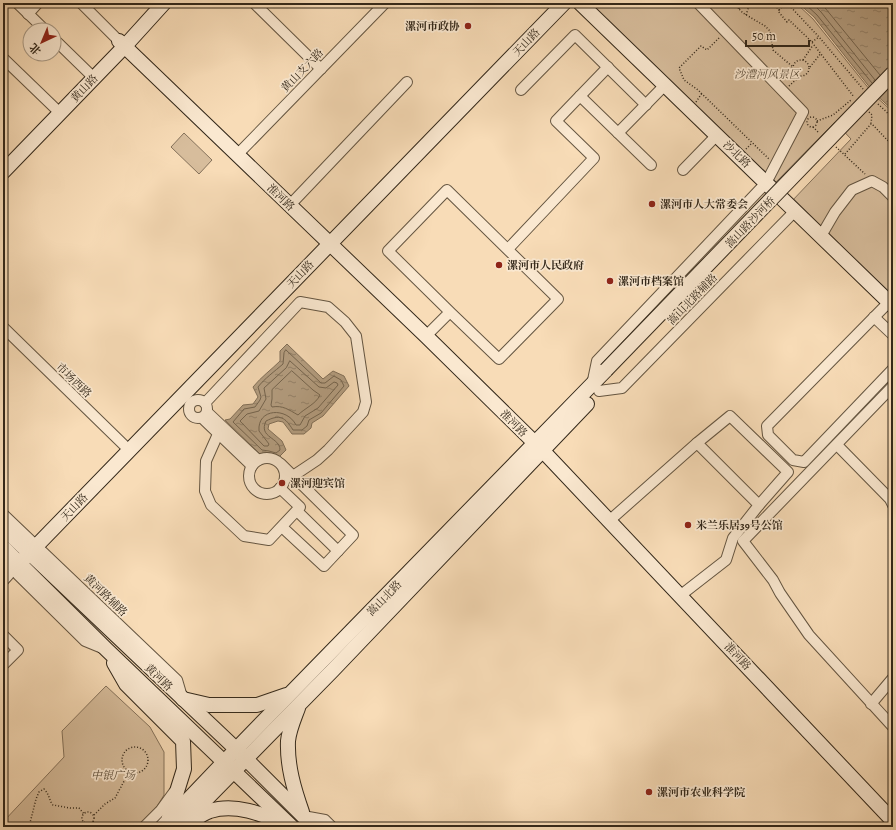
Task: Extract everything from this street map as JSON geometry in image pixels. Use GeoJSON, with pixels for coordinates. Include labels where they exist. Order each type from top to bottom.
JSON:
{"type":"FeatureCollection","features":[{"type":"Feature","properties":{"kind":"main road","name":"黄山路"},"geometry":{"type":"LineString","coordinates":[[122,44],[154,3]]}},
{"type":"Feature","properties":{"kind":"main road","name":"黄山路"},"geometry":{"type":"LineString","coordinates":[[3,172],[91,75],[164,3]]}},
{"type":"Feature","properties":{"kind":"main road","name":"天山路"},"geometry":{"type":"LineString","coordinates":[[17,567],[129,450],[186,400],[330,243],[564,3]]}},
{"type":"Feature","properties":{"kind":"main road","name":"沙北路"},"geometry":{"type":"LineString","coordinates":[[580,3],[891,304]]}},
{"type":"Feature","properties":{"kind":"main road","name":"淮河路"},"geometry":{"type":"LineString","coordinates":[[122,44],[330,243],[539,447],[681,595],[893,821]]}},
{"type":"Feature","properties":{"kind":"main road","name":"嵩山路沙河桥"},"geometry":{"type":"LineString","coordinates":[[609,374],[893,73]]}},
{"type":"Feature","properties":{"kind":"main road","name":"嵩山路沙河桥"},"geometry":{"type":"LineString","coordinates":[[609,374],[840,150],[893,86]]}},
{"type":"Feature","properties":{"kind":"main road","name":"黄山路"},"geometry":{"type":"LineString","coordinates":[[3,160],[57,111]]}},
{"type":"Feature","properties":{"kind":"main road","name":"嵩山北路"},"geometry":{"type":"LineString","coordinates":[[173,826],[236,749],[295,698],[609,374]]}},
{"type":"Feature","properties":{"kind":"main road","name":"黄河路"},"geometry":{"type":"LineString","coordinates":[[3,528],[33,549],[182,699],[236,749],[314,827]]}},
{"type":"Feature","properties":{"kind":"main road","name":"黄河路"},"geometry":{"type":"LineString","coordinates":[[3,547],[17,567],[107,650],[292,827]]}},
{"type":"Feature","properties":{"kind":"main road"},"geometry":{"type":"LineString","coordinates":[[107,650],[126,684],[183,741],[184,768],[173,826]]}},
{"type":"Feature","properties":{"kind":"main road","name":"嵩山北路"},"geometry":{"type":"LineString","coordinates":[[173,826],[234,772],[295,698]]}},
{"type":"Feature","properties":{"kind":"main road"},"geometry":{"type":"LineString","coordinates":[[182,699],[209,705],[257,705],[295,698],[288,747],[289,766],[293,787],[303,816]]}},
{"type":"Feature","properties":{"kind":"main road"},"geometry":{"type":"LineString","coordinates":[[173,826],[210,811],[233,808],[259,813],[292,827]]}},
{"type":"Feature","properties":{"kind":"street"},"geometry":{"type":"LineString","coordinates":[[17,3],[36,22]]}},
{"type":"Feature","properties":{"kind":"street"},"geometry":{"type":"LineString","coordinates":[[28,14],[38,3]]}},
{"type":"Feature","properties":{"kind":"street"},"geometry":{"type":"LineString","coordinates":[[81,3],[122,44]]}},
{"type":"Feature","properties":{"kind":"street"},"geometry":{"type":"LineString","coordinates":[[254,3],[321,69]]}},
{"type":"Feature","properties":{"kind":"street","name":"黄山支六路"},"geometry":{"type":"LineString","coordinates":[[237,155],[385,3]]}},
{"type":"Feature","properties":{"kind":"street"},"geometry":{"type":"LineString","coordinates":[[596,388],[597,361],[766,183],[803,112],[698,3]]}},
{"type":"Feature","properties":{"kind":"street"},"geometry":{"type":"LineString","coordinates":[[521,90],[575,35],[646,105]]}},
{"type":"Feature","properties":{"kind":"street"},"geometry":{"type":"LineString","coordinates":[[62,47],[91,75]]}},
{"type":"Feature","properties":{"kind":"street"},"geometry":{"type":"LineString","coordinates":[[3,58],[57,111]]}},
{"type":"Feature","properties":{"kind":"street"},"geometry":{"type":"LineString","coordinates":[[508,249],[594,158],[556,121],[608,67]]}},
{"type":"Feature","properties":{"kind":"street"},"geometry":{"type":"LineString","coordinates":[[290,205],[407,82]]}},
{"type":"Feature","properties":{"kind":"street"},"geometry":{"type":"LineString","coordinates":[[618,133],[665,85]]}},
{"type":"Feature","properties":{"kind":"street"},"geometry":{"type":"LineString","coordinates":[[580,96],[651,165]]}},
{"type":"Feature","properties":{"kind":"street"},"geometry":{"type":"LineString","coordinates":[[682,170],[717,135]]}},
{"type":"Feature","properties":{"kind":"street"},"geometry":{"type":"LineString","coordinates":[[821,236],[835,212],[852,190],[872,181],[883,187],[893,196]]}},
{"type":"Feature","properties":{"kind":"street"},"geometry":{"type":"LineString","coordinates":[[447,190],[558,299],[499,359],[450,312],[388,251],[447,190]]}},
{"type":"Feature","properties":{"kind":"street","name":"嵩山北路辅路"},"geometry":{"type":"LineString","coordinates":[[596,388],[622,388],[795,211]]}},
{"type":"Feature","properties":{"kind":"street"},"geometry":{"type":"LineString","coordinates":[[255,463],[218,434],[204,411],[203,401],[186,400],[189,413],[192,417],[197,419],[204,411],[300,302],[328,307],[345,322],[356,336],[366,402],[363,412],[328,450],[317,460],[293,476]]}},
{"type":"Feature","properties":{"kind":"street"},"geometry":{"type":"LineString","coordinates":[[891,304],[874,317],[767,426],[768,435],[793,460],[804,462],[893,369]]}},
{"type":"Feature","properties":{"kind":"street"},"geometry":{"type":"LineString","coordinates":[[426,336],[450,312]]}},
{"type":"Feature","properties":{"kind":"street"},"geometry":{"type":"LineString","coordinates":[[874,317],[893,335]]}},
{"type":"Feature","properties":{"kind":"street","name":"市场西路"},"geometry":{"type":"LineString","coordinates":[[3,326],[129,450]]}},
{"type":"Feature","properties":{"kind":"street"},"geometry":{"type":"LineString","coordinates":[[893,386],[743,541],[773,580],[780,593],[809,635],[893,727]]}},
{"type":"Feature","properties":{"kind":"street"},"geometry":{"type":"LineString","coordinates":[[204,411],[255,463]]}},
{"type":"Feature","properties":{"kind":"street"},"geometry":{"type":"LineString","coordinates":[[609,521],[697,443],[730,416],[788,472],[733,538],[726,560],[681,595]]}},
{"type":"Feature","properties":{"kind":"street"},"geometry":{"type":"LineString","coordinates":[[218,434],[206,461],[205,492],[211,505],[244,536],[269,540],[300,508],[280,488]]}},
{"type":"Feature","properties":{"kind":"street"},"geometry":{"type":"LineString","coordinates":[[697,443],[759,505]]}},
{"type":"Feature","properties":{"kind":"street"},"geometry":{"type":"LineString","coordinates":[[837,445],[890,499],[893,505]]}},
{"type":"Feature","properties":{"kind":"street"},"geometry":{"type":"LineString","coordinates":[[281,464],[284,469],[285,479],[280,488],[267,494],[258,492],[251,485],[249,475],[255,463],[268,458],[273,459],[281,464],[353,534],[324,566],[282,527]]}},
{"type":"Feature","properties":{"kind":"street"},"geometry":{"type":"LineString","coordinates":[[297,511],[338,551]]}},
{"type":"Feature","properties":{"kind":"street"},"geometry":{"type":"LineString","coordinates":[[3,514],[33,549]]}},
{"type":"Feature","properties":{"kind":"street"},"geometry":{"type":"LineString","coordinates":[[3,560],[17,567],[3,581]]}},
{"type":"Feature","properties":{"kind":"street"},"geometry":{"type":"LineString","coordinates":[[3,635],[18,650],[3,665]]}},
{"type":"Feature","properties":{"kind":"street"},"geometry":{"type":"LineString","coordinates":[[871,704],[893,678]]}},
{"type":"Feature","properties":{"kind":"street"},"geometry":{"type":"LineString","coordinates":[[144,827],[161,810],[180,783]]}},
{"type":"Feature","properties":{"kind":"street"},"geometry":{"type":"LineString","coordinates":[[194,827],[210,811]]}},
{"type":"Feature","properties":{"kind":"street"},"geometry":{"type":"LineString","coordinates":[[303,816],[325,820],[332,827]]}},
{"type":"Feature","properties":{"kind":"path"},"geometry":{"type":"LineString","coordinates":[[733,3],[746,15],[765,26],[770,31],[773,50],[793,67],[795,74],[800,76]]}},
{"type":"Feature","properties":{"kind":"path"},"geometry":{"type":"LineString","coordinates":[[739,3],[739,9]]}},
{"type":"Feature","properties":{"kind":"path"},"geometry":{"type":"LineString","coordinates":[[746,15],[750,3]]}},
{"type":"Feature","properties":{"kind":"path"},"geometry":{"type":"LineString","coordinates":[[773,3],[780,10],[778,11],[787,22],[790,20],[813,43],[854,97],[859,101]]}},
{"type":"Feature","properties":{"kind":"path"},"geometry":{"type":"LineString","coordinates":[[780,10],[787,3],[819,37],[866,93]]}},
{"type":"Feature","properties":{"kind":"path"},"geometry":{"type":"LineString","coordinates":[[726,32],[707,50],[701,46],[679,68],[684,80],[702,93],[766,157],[776,164]]}},
{"type":"Feature","properties":{"kind":"path"},"geometry":{"type":"LineString","coordinates":[[803,60],[813,43],[819,37]]}},
{"type":"Feature","properties":{"kind":"path"},"geometry":{"type":"LineString","coordinates":[[783,91],[800,76],[807,74],[810,67],[821,53]]}},
{"type":"Feature","properties":{"kind":"path"},"geometry":{"type":"LineString","coordinates":[[774,82],[793,67],[793,64],[797,60],[807,62],[810,67]]}},
{"type":"Feature","properties":{"kind":"path"},"geometry":{"type":"LineString","coordinates":[[696,106],[696,101],[702,93]]}},
{"type":"Feature","properties":{"kind":"path"},"geometry":{"type":"LineString","coordinates":[[813,127],[817,124],[817,121],[833,115],[858,93]]}},
{"type":"Feature","properties":{"kind":"path"},"geometry":{"type":"LineString","coordinates":[[877,103],[893,118]]}},
{"type":"Feature","properties":{"kind":"path"},"geometry":{"type":"LineString","coordinates":[[868,110],[872,115],[871,123],[840,150],[872,181]]}},
{"type":"Feature","properties":{"kind":"path"},"geometry":{"type":"LineString","coordinates":[[817,121],[814,117],[808,119],[808,124],[819,133]]}},
{"type":"Feature","properties":{"kind":"path"},"geometry":{"type":"LineString","coordinates":[[871,123],[893,146]]}},
{"type":"Feature","properties":{"kind":"path"},"geometry":{"type":"LineString","coordinates":[[131,747],[139,747],[146,752],[149,760],[148,765],[138,773],[129,772],[123,766],[122,757],[127,749],[131,747]]}},
{"type":"Feature","properties":{"kind":"path"},"geometry":{"type":"LineString","coordinates":[[97,827],[93,821],[94,815],[105,804],[115,798],[129,772]]}},
{"type":"Feature","properties":{"kind":"path"},"geometry":{"type":"LineString","coordinates":[[29,827],[36,799],[39,792],[44,789],[49,793],[51,803],[60,807],[79,808],[84,814]]}},
{"type":"Feature","properties":{"kind":"path"},"geometry":{"type":"LineString","coordinates":[[84,814],[89,812],[94,815]]}},
{"type":"Feature","properties":{"kind":"path"},"geometry":{"type":"LineString","coordinates":[[84,814],[82,819],[85,822]]}},
{"type":"Feature","properties":{"kind":"path"},"geometry":{"type":"LineString","coordinates":[[85,822],[88,824],[93,821]]}},
{"type":"Feature","properties":{"kind":"path"},"geometry":{"type":"LineString","coordinates":[[80,827],[85,822]]}},
{"type":"Feature","properties":{"kind":"green space","name":"沙澧河风景区"},"geometry":{"type":"Polygon","coordinates":[[[590,3],[796,3],[813,19],[874,95],[893,112],[893,298],[791,202],[851,139],[835,122],[775,183],[590,3]]]}},
{"type":"Feature","properties":{"kind":"green space"},"geometry":{"type":"Polygon","coordinates":[[[184,133],[212,160],[199,174],[171,147],[184,133]]]}},
{"type":"Feature","properties":{"kind":"green space","name":"中银广场"},"geometry":{"type":"Polygon","coordinates":[[[106,686],[150,727],[164,752],[164,795],[151,816],[141,827],[3,827],[3,822],[64,757],[62,731],[106,686]]]}},
{"type":"Feature","properties":{"kind":"water"},"geometry":{"type":"Polygon","coordinates":[[[798,3],[893,3],[893,110],[875,94],[814,17],[798,3]]]}},
{"type":"Feature","properties":{"kind":"water"},"geometry":{"type":"Polygon","coordinates":[[[287,344],[323,379],[333,371],[344,376],[349,386],[323,416],[312,423],[311,428],[304,434],[292,434],[283,422],[278,421],[269,424],[268,429],[282,441],[286,450],[277,459],[268,455],[261,455],[225,420],[230,419],[243,405],[253,404],[258,397],[253,387],[280,361],[280,351],[287,344]]]}},
{"type":"Feature","properties":{"kind":"place","name":"漯河市政协"},"geometry":{"type":"Point","coordinates":[468,26]}},
{"type":"Feature","properties":{"kind":"place","name":"漯河市人大常委会"},"geometry":{"type":"Point","coordinates":[652,204]}},
{"type":"Feature","properties":{"kind":"place","name":"漯河市人民政府"},"geometry":{"type":"Point","coordinates":[499,265]}},
{"type":"Feature","properties":{"kind":"place","name":"漯河市档案馆"},"geometry":{"type":"Point","coordinates":[610,281]}},
{"type":"Feature","properties":{"kind":"place","name":"漯河迎宾馆"},"geometry":{"type":"Point","coordinates":[282,483]}},
{"type":"Feature","properties":{"kind":"place","name":"米兰乐居39号公馆"},"geometry":{"type":"Point","coordinates":[688,525]}},
{"type":"Feature","properties":{"kind":"place","name":"漯河市农业科学院"},"geometry":{"type":"Point","coordinates":[649,792]}}]}
